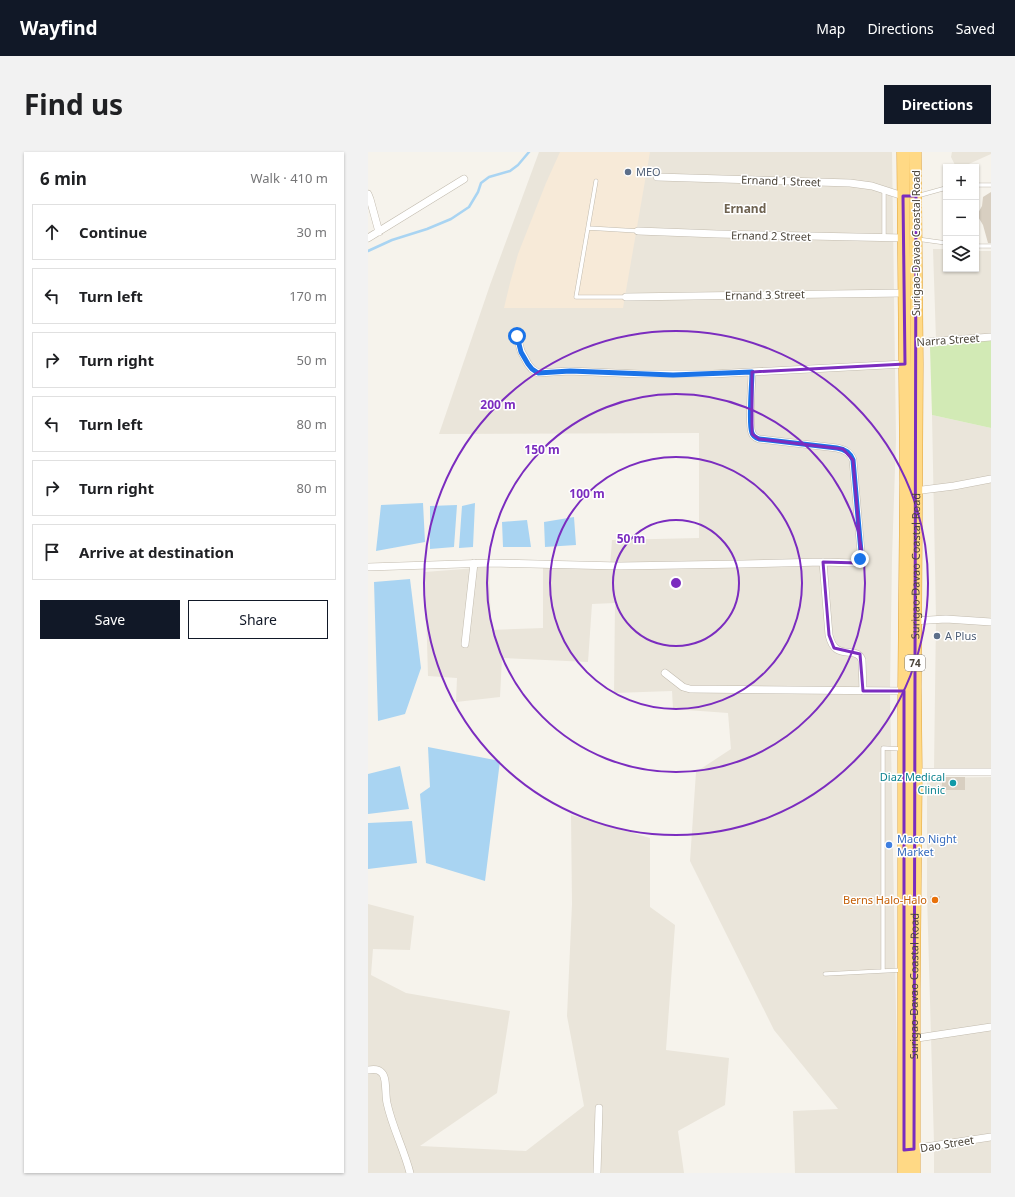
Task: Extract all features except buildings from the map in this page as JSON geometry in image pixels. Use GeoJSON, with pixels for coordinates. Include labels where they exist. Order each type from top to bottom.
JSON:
{"type":"FeatureCollection","features":[{"type":"Feature","properties":{"kind":"highway","name":"Surigao-Davao Coastal Road"},"geometry":{"type":"LineString","coordinates":[[903,152],[904,294],[910,343],[905,364],[911,491]]}},
{"type":"Feature","properties":{"kind":"highway","name":"Surigao-Davao Coastal Road"},"geometry":{"type":"LineString","coordinates":[[904,1173],[909,1150],[910,343],[916,238],[915,152]]}},
{"type":"Feature","properties":{"kind":"highway"},"geometry":{"type":"LineString","coordinates":[[903,196],[916,196]]}},
{"type":"Feature","properties":{"kind":"highway"},"geometry":{"type":"LineString","coordinates":[[904,238],[916,238]]}},
{"type":"Feature","properties":{"kind":"highway","name":"Surigao-Davao Coastal Road"},"geometry":{"type":"LineString","coordinates":[[909,1039],[904,970],[910,772],[904,748],[904,691],[910,621]]}},
{"type":"Feature","properties":{"kind":"highway","name":"Surigao-Davao Coastal Road"},"geometry":{"type":"LineString","coordinates":[[909,1150],[914,1173]]}},
{"type":"Feature","properties":{"kind":"street","name":"Ernand 1 Street"},"geometry":{"type":"LineString","coordinates":[[657,177],[850,183],[872,186],[903,196]]}},
{"type":"Feature","properties":{"kind":"street"},"geometry":{"type":"LineString","coordinates":[[368,238],[464,179]]}},
{"type":"Feature","properties":{"kind":"street"},"geometry":{"type":"LineString","coordinates":[[368,194],[378,232]]}},
{"type":"Feature","properties":{"kind":"street","name":"Ernand 2 Street"},"geometry":{"type":"LineString","coordinates":[[638,230],[725,235],[904,238]]}},
{"type":"Feature","properties":{"kind":"street","name":"Ernand 3 Street"},"geometry":{"type":"LineString","coordinates":[[626,297],[904,294]]}},
{"type":"Feature","properties":{"kind":"street"},"geometry":{"type":"LineString","coordinates":[[517,336],[521,352],[532,369],[538,373],[570,371],[673,375],[905,364]]}},
{"type":"Feature","properties":{"kind":"street","name":"Narra Street"},"geometry":{"type":"LineString","coordinates":[[910,343],[991,337]]}},
{"type":"Feature","properties":{"kind":"street"},"geometry":{"type":"LineString","coordinates":[[368,567],[474,563],[620,566],[823,562],[854,563],[860,559],[861,552],[853,460],[848,451],[843,449],[759,439],[755,437],[752,434],[751,422],[752,372]]}},
{"type":"Feature","properties":{"kind":"street"},"geometry":{"type":"LineString","coordinates":[[911,491],[954,486],[991,479]]}},
{"type":"Feature","properties":{"kind":"street"},"geometry":{"type":"LineString","coordinates":[[823,562],[828,635],[830,643],[834,648],[842,652],[858,654],[860,656],[862,660],[863,691]]}},
{"type":"Feature","properties":{"kind":"street"},"geometry":{"type":"LineString","coordinates":[[465,644],[474,563]]}},
{"type":"Feature","properties":{"kind":"street"},"geometry":{"type":"LineString","coordinates":[[910,621],[946,619],[991,622]]}},
{"type":"Feature","properties":{"kind":"street"},"geometry":{"type":"LineString","coordinates":[[665,672],[683,686],[690,689],[904,691]]}},
{"type":"Feature","properties":{"kind":"street"},"geometry":{"type":"LineString","coordinates":[[910,772],[991,772]]}},
{"type":"Feature","properties":{"kind":"street"},"geometry":{"type":"LineString","coordinates":[[909,1039],[991,1027]]}},
{"type":"Feature","properties":{"kind":"street"},"geometry":{"type":"LineString","coordinates":[[368,1070],[378,1070],[385,1076],[386,1099],[389,1113],[407,1160],[410,1173]]}},
{"type":"Feature","properties":{"kind":"street"},"geometry":{"type":"LineString","coordinates":[[597,1173],[599,1108]]}},
{"type":"Feature","properties":{"kind":"street","name":"Dao Street"},"geometry":{"type":"LineString","coordinates":[[909,1150],[991,1137]]}},
{"type":"Feature","properties":{"kind":"lane"},"geometry":{"type":"LineString","coordinates":[[596,181],[576,297],[626,297]]}},
{"type":"Feature","properties":{"kind":"lane"},"geometry":{"type":"LineString","coordinates":[[979,185],[991,184]]}},
{"type":"Feature","properties":{"kind":"lane"},"geometry":{"type":"LineString","coordinates":[[916,196],[943,189]]}},
{"type":"Feature","properties":{"kind":"lane"},"geometry":{"type":"LineString","coordinates":[[884,190],[884,238]]}},
{"type":"Feature","properties":{"kind":"lane"},"geometry":{"type":"LineString","coordinates":[[588,228],[638,230]]}},
{"type":"Feature","properties":{"kind":"lane"},"geometry":{"type":"LineString","coordinates":[[916,238],[943,242]]}},
{"type":"Feature","properties":{"kind":"lane"},"geometry":{"type":"LineString","coordinates":[[979,246],[991,246]]}},
{"type":"Feature","properties":{"kind":"lane"},"geometry":{"type":"LineString","coordinates":[[883,971],[883,748],[904,748]]}},
{"type":"Feature","properties":{"kind":"lane"},"geometry":{"type":"LineString","coordinates":[[825,974],[904,970]]}},
{"type":"Feature","properties":{"kind":"highlighted area"},"geometry":{"type":"Polygon","coordinates":[[[903,196],[916,196],[914,1149],[904,1150],[904,691],[863,691],[860,654],[834,648],[829,635],[823,562],[859,563],[861,556],[853,460],[843,449],[759,439],[752,434],[752,372],[905,364],[903,196]]]}},
{"type":"Feature","properties":{"kind":"shaded area"},"geometry":{"type":"Polygon","coordinates":[[[539,152],[892,152],[896,439],[890,690],[899,1173],[795,1173],[793,1111],[838,1109],[774,1030],[690,861],[696,772],[731,749],[728,713],[673,709],[672,691],[614,693],[615,603],[592,604],[588,662],[502,658],[500,697],[456,702],[457,678],[428,676],[425,572],[489,567],[491,630],[543,628],[543,566],[610,567],[612,540],[699,538],[699,433],[439,434],[490,285],[539,152]]]}},
{"type":"Feature","properties":{"kind":"shaded area"},"geometry":{"type":"Polygon","coordinates":[[[560,152],[650,152],[623,308],[504,308],[518,254],[560,152]]]}},
{"type":"Feature","properties":{"kind":"shaded area"},"geometry":{"type":"Polygon","coordinates":[[[952,152],[991,152],[991,154],[969,164],[954,164],[951,157],[952,152]]]}},
{"type":"Feature","properties":{"kind":"shaded area"},"geometry":{"type":"Polygon","coordinates":[[[933,249],[943,249],[943,272],[979,272],[979,251],[991,251],[991,335],[936,340],[933,249]]]}},
{"type":"Feature","properties":{"kind":"shaded area"},"geometry":{"type":"Polygon","coordinates":[[[932,415],[991,428],[991,769],[934,769],[936,618],[932,415]]]}},
{"type":"Feature","properties":{"kind":"shaded area"},"geometry":{"type":"Polygon","coordinates":[[[991,777],[991,1173],[934,1173],[927,895],[927,778],[991,777]]]}},
{"type":"Feature","properties":{"kind":"shaded area"},"geometry":{"type":"Polygon","coordinates":[[[571,815],[650,838],[650,907],[675,925],[666,1050],[729,1058],[725,1105],[678,1131],[684,1173],[368,1173],[368,904],[414,916],[410,950],[373,949],[371,975],[406,993],[510,1011],[497,1093],[420,1146],[526,1151],[584,1106],[567,1016],[572,904],[571,815]]]}},
{"type":"Feature","properties":{"kind":"green space"},"geometry":{"type":"Polygon","coordinates":[[[991,340],[991,428],[932,415],[930,347],[991,340]]]}},
{"type":"Feature","properties":{"kind":"water"},"geometry":{"type":"Polygon","coordinates":[[[423,503],[425,542],[376,551],[381,505],[423,503]]]}},
{"type":"Feature","properties":{"kind":"water"},"geometry":{"type":"Polygon","coordinates":[[[475,503],[473,547],[459,548],[462,506],[475,503]]]}},
{"type":"Feature","properties":{"kind":"water"},"geometry":{"type":"Polygon","coordinates":[[[457,505],[454,547],[430,549],[430,506],[457,505]]]}},
{"type":"Feature","properties":{"kind":"water"},"geometry":{"type":"Polygon","coordinates":[[[574,517],[576,545],[545,547],[544,522],[574,517]]]}},
{"type":"Feature","properties":{"kind":"water"},"geometry":{"type":"Polygon","coordinates":[[[527,520],[531,547],[503,547],[502,522],[527,520]]]}},
{"type":"Feature","properties":{"kind":"water"},"geometry":{"type":"Polygon","coordinates":[[[410,579],[421,668],[405,714],[378,721],[374,582],[410,579]]]}},
{"type":"Feature","properties":{"kind":"water"},"geometry":{"type":"Polygon","coordinates":[[[428,747],[500,761],[485,881],[426,863],[420,794],[430,787],[428,747]]]}},
{"type":"Feature","properties":{"kind":"water"},"geometry":{"type":"Polygon","coordinates":[[[400,766],[409,809],[368,814],[368,774],[400,766]]]}},
{"type":"Feature","properties":{"kind":"water"},"geometry":{"type":"Polygon","coordinates":[[[412,821],[417,863],[368,869],[368,823],[412,821]]]}},
{"type":"Feature","properties":{"kind":"waterway"},"geometry":{"type":"LineString","coordinates":[[368,251],[392,240],[427,229],[451,219],[469,207],[478,192],[481,183],[489,177],[510,171],[518,165],[529,152]]}},
{"type":"Feature","properties":{"kind":"place","name":"MEO"},"geometry":{"type":"Point","coordinates":[628,172]}},
{"type":"Feature","properties":{"kind":"place","name":"A Plus"},"geometry":{"type":"Point","coordinates":[937,636]}},
{"type":"Feature","properties":{"kind":"place","name":"Diaz Medical Clinic"},"geometry":{"type":"Point","coordinates":[953,783]}},
{"type":"Feature","properties":{"kind":"place","name":"Maco Night Market"},"geometry":{"type":"Point","coordinates":[889,845]}},
{"type":"Feature","properties":{"kind":"place","name":"Berns Halo-Halo"},"geometry":{"type":"Point","coordinates":[935,900]}},
{"type":"Feature","properties":{"kind":"district","name":"Ernand"},"geometry":{"type":"Point","coordinates":[745,209]}},
{"type":"Feature","properties":{"kind":"route"},"geometry":{"type":"LineString","coordinates":[[517,336],[521,352],[532,369],[538,373],[570,371],[673,375],[752,372],[751,429],[752,434],[755,437],[759,439],[843,449],[848,451],[851,455],[853,460],[861,552],[860,559]]}}]}
